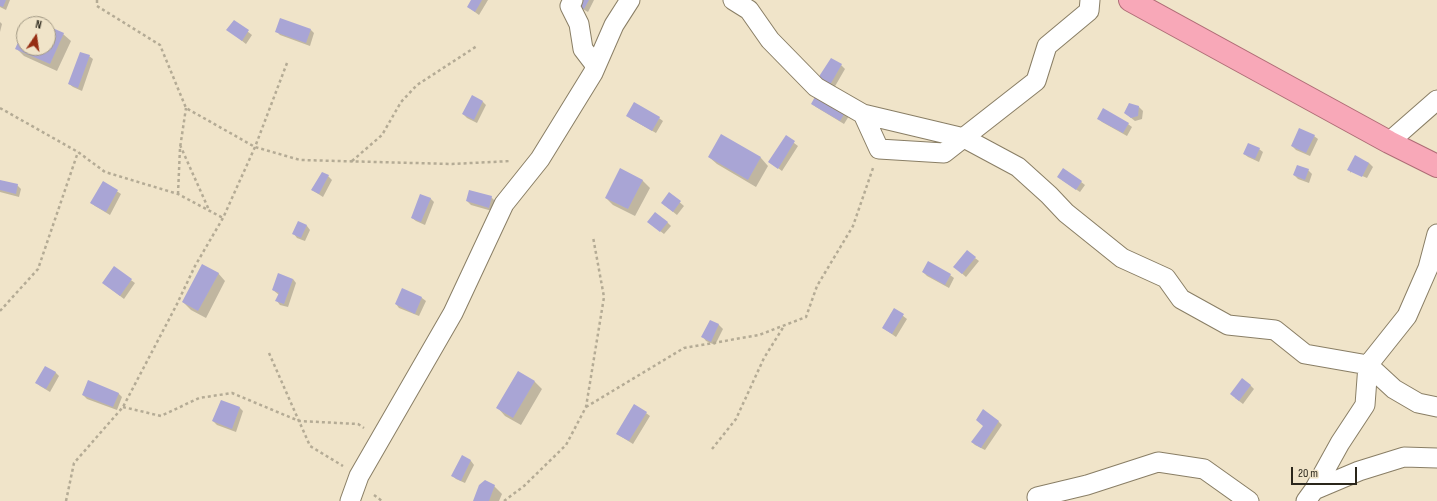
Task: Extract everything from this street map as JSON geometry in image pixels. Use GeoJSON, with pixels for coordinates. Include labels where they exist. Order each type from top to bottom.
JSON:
{"type":"FeatureCollection","features":[{"type":"Feature","properties":{"kind":"highway"},"geometry":{"type":"LineString","coordinates":[[1130,0],[1389,142],[1437,166]]}},
{"type":"Feature","properties":{"kind":"street"},"geometry":{"type":"LineString","coordinates":[[573,0],[570,6],[579,24],[583,49],[596,66]]}},
{"type":"Feature","properties":{"kind":"street"},"geometry":{"type":"LineString","coordinates":[[350,501],[359,476],[453,313],[504,204],[540,159],[593,73],[614,25],[630,0]]}},
{"type":"Feature","properties":{"kind":"street"},"geometry":{"type":"LineString","coordinates":[[733,0],[748,5],[770,40],[816,87],[863,114],[964,138],[1018,167],[1049,195],[1066,213],[1122,258],[1166,278],[1181,300],[1228,325],[1275,330],[1305,354],[1368,365],[1394,389],[1418,403],[1437,408]]}},
{"type":"Feature","properties":{"kind":"street"},"geometry":{"type":"LineString","coordinates":[[863,114],[879,149],[944,153],[1036,81],[1047,46],[1089,11],[1090,0]]}},
{"type":"Feature","properties":{"kind":"street"},"geometry":{"type":"LineString","coordinates":[[1389,142],[1437,100]]}},
{"type":"Feature","properties":{"kind":"street"},"geometry":{"type":"LineString","coordinates":[[1310,495],[1340,443],[1365,405],[1368,365],[1407,316],[1428,268],[1437,234]]}},
{"type":"Feature","properties":{"kind":"street"},"geometry":{"type":"LineString","coordinates":[[1310,495],[1359,470],[1404,457],[1437,458]]}},
{"type":"Feature","properties":{"kind":"street"},"geometry":{"type":"LineString","coordinates":[[1037,497],[1087,485],[1158,462],[1204,469],[1249,501]]}},
{"type":"Feature","properties":{"kind":"path"},"geometry":{"type":"LineString","coordinates":[[97,0],[98,6],[160,45],[186,108],[180,145],[178,194]]}},
{"type":"Feature","properties":{"kind":"path"},"geometry":{"type":"LineString","coordinates":[[351,162],[382,135],[401,102],[417,85],[477,46]]}},
{"type":"Feature","properties":{"kind":"path"},"geometry":{"type":"LineString","coordinates":[[66,501],[74,463],[123,407],[176,306],[195,266],[223,218],[255,146],[287,64]]}},
{"type":"Feature","properties":{"kind":"path"},"geometry":{"type":"LineString","coordinates":[[0,108],[78,152],[105,172],[178,194],[223,218]]}},
{"type":"Feature","properties":{"kind":"path"},"geometry":{"type":"LineString","coordinates":[[186,108],[255,146],[300,160],[452,164],[540,159]]}},
{"type":"Feature","properties":{"kind":"path"},"geometry":{"type":"LineString","coordinates":[[180,145],[209,211]]}},
{"type":"Feature","properties":{"kind":"path"},"geometry":{"type":"LineString","coordinates":[[586,408],[684,348],[759,335],[806,317],[818,286],[853,226],[879,149]]}},
{"type":"Feature","properties":{"kind":"path"},"geometry":{"type":"LineString","coordinates":[[0,311],[38,269],[78,152]]}},
{"type":"Feature","properties":{"kind":"path"},"geometry":{"type":"LineString","coordinates":[[504,501],[524,486],[566,445],[586,408],[604,297],[593,237]]}},
{"type":"Feature","properties":{"kind":"path"},"geometry":{"type":"LineString","coordinates":[[712,449],[736,419],[764,358],[785,325]]}},
{"type":"Feature","properties":{"kind":"path"},"geometry":{"type":"LineString","coordinates":[[269,353],[310,446],[359,476]]}},
{"type":"Feature","properties":{"kind":"path"},"geometry":{"type":"LineString","coordinates":[[123,407],[161,416],[199,398],[232,393],[299,421],[358,424],[381,439]]}},
{"type":"Feature","properties":{"kind":"building"},"geometry":{"type":"Polygon","coordinates":[[[0,0],[6,0],[3,7],[0,6],[0,0]]]}},
{"type":"Feature","properties":{"kind":"building"},"geometry":{"type":"Polygon","coordinates":[[[471,0],[482,0],[475,12],[467,7],[471,0]]]}},
{"type":"Feature","properties":{"kind":"building"},"geometry":{"type":"Polygon","coordinates":[[[579,0],[589,0],[584,9],[576,4],[579,0]]]}},
{"type":"Feature","properties":{"kind":"building"},"geometry":{"type":"Polygon","coordinates":[[[280,18],[311,29],[306,43],[275,32],[280,18]]]}},
{"type":"Feature","properties":{"kind":"building"},"geometry":{"type":"Polygon","coordinates":[[[234,20],[249,30],[242,41],[226,30],[234,20]]]}},
{"type":"Feature","properties":{"kind":"building"},"geometry":{"type":"Polygon","coordinates":[[[56,30],[64,33],[56,51],[56,30]]]}},
{"type":"Feature","properties":{"kind":"building"},"geometry":{"type":"Polygon","coordinates":[[[80,52],[90,55],[78,88],[68,84],[80,52]]]}},
{"type":"Feature","properties":{"kind":"building"},"geometry":{"type":"Polygon","coordinates":[[[31,56],[54,56],[50,64],[31,56]]]}},
{"type":"Feature","properties":{"kind":"building"},"geometry":{"type":"Polygon","coordinates":[[[831,58],[842,64],[830,85],[818,78],[831,58]]]}},
{"type":"Feature","properties":{"kind":"building"},"geometry":{"type":"Polygon","coordinates":[[[472,95],[483,101],[474,120],[462,114],[472,95]]]}},
{"type":"Feature","properties":{"kind":"building"},"geometry":{"type":"Polygon","coordinates":[[[816,95],[846,111],[840,121],[811,104],[816,95]]]}},
{"type":"Feature","properties":{"kind":"building"},"geometry":{"type":"Polygon","coordinates":[[[634,102],[660,117],[652,131],[626,116],[634,102]]]}},
{"type":"Feature","properties":{"kind":"building"},"geometry":{"type":"Polygon","coordinates":[[[1129,103],[1139,106],[1138,116],[1131,118],[1124,113],[1129,103]]]}},
{"type":"Feature","properties":{"kind":"building"},"geometry":{"type":"Polygon","coordinates":[[[1103,108],[1129,123],[1123,133],[1097,119],[1103,108]]]}},
{"type":"Feature","properties":{"kind":"building"},"geometry":{"type":"Polygon","coordinates":[[[1299,128],[1315,135],[1306,153],[1291,146],[1299,128]]]}},
{"type":"Feature","properties":{"kind":"building"},"geometry":{"type":"Polygon","coordinates":[[[721,134],[761,157],[748,180],[708,157],[721,134]]]}},
{"type":"Feature","properties":{"kind":"building"},"geometry":{"type":"Polygon","coordinates":[[[786,135],[795,141],[778,169],[768,162],[786,135]]]}},
{"type":"Feature","properties":{"kind":"building"},"geometry":{"type":"Polygon","coordinates":[[[1248,143],[1260,148],[1255,159],[1243,154],[1248,143]]]}},
{"type":"Feature","properties":{"kind":"building"},"geometry":{"type":"Polygon","coordinates":[[[1355,155],[1369,163],[1362,177],[1347,170],[1355,155]]]}},
{"type":"Feature","properties":{"kind":"building"},"geometry":{"type":"Polygon","coordinates":[[[1297,165],[1309,169],[1305,180],[1293,175],[1297,165]]]}},
{"type":"Feature","properties":{"kind":"building"},"geometry":{"type":"Polygon","coordinates":[[[620,168],[643,180],[628,209],[605,198],[620,168]]]}},
{"type":"Feature","properties":{"kind":"building"},"geometry":{"type":"Polygon","coordinates":[[[1063,168],[1082,181],[1076,190],[1057,177],[1063,168]]]}},
{"type":"Feature","properties":{"kind":"building"},"geometry":{"type":"Polygon","coordinates":[[[322,172],[329,175],[319,194],[311,190],[322,172]]]}},
{"type":"Feature","properties":{"kind":"building"},"geometry":{"type":"Polygon","coordinates":[[[0,180],[18,184],[16,194],[0,190],[0,180]]]}},
{"type":"Feature","properties":{"kind":"building"},"geometry":{"type":"Polygon","coordinates":[[[103,181],[118,190],[106,212],[90,203],[103,181]]]}},
{"type":"Feature","properties":{"kind":"building"},"geometry":{"type":"Polygon","coordinates":[[[469,190],[492,196],[489,208],[466,201],[469,190]]]}},
{"type":"Feature","properties":{"kind":"building"},"geometry":{"type":"Polygon","coordinates":[[[669,192],[681,201],[673,212],[661,203],[669,192]]]}},
{"type":"Feature","properties":{"kind":"building"},"geometry":{"type":"Polygon","coordinates":[[[420,194],[431,198],[421,222],[411,218],[420,194]]]}},
{"type":"Feature","properties":{"kind":"building"},"geometry":{"type":"Polygon","coordinates":[[[655,212],[668,222],[660,232],[647,222],[655,212]]]}},
{"type":"Feature","properties":{"kind":"building"},"geometry":{"type":"Polygon","coordinates":[[[298,221],[307,225],[301,238],[292,234],[298,221]]]}},
{"type":"Feature","properties":{"kind":"building"},"geometry":{"type":"Polygon","coordinates":[[[967,250],[976,257],[962,274],[953,267],[967,250]]]}},
{"type":"Feature","properties":{"kind":"building"},"geometry":{"type":"Polygon","coordinates":[[[928,261],[951,274],[945,285],[922,272],[928,261]]]}},
{"type":"Feature","properties":{"kind":"building"},"geometry":{"type":"Polygon","coordinates":[[[202,264],[219,273],[198,311],[182,302],[202,264]]]}},
{"type":"Feature","properties":{"kind":"building"},"geometry":{"type":"Polygon","coordinates":[[[114,266],[132,279],[120,296],[102,283],[114,266]]]}},
{"type":"Feature","properties":{"kind":"building"},"geometry":{"type":"Polygon","coordinates":[[[278,273],[293,279],[284,304],[275,301],[279,293],[272,290],[278,273]]]}},
{"type":"Feature","properties":{"kind":"building"},"geometry":{"type":"Polygon","coordinates":[[[402,288],[422,297],[415,314],[395,304],[402,288]]]}},
{"type":"Feature","properties":{"kind":"building"},"geometry":{"type":"Polygon","coordinates":[[[894,308],[904,314],[892,334],[882,328],[894,308]]]}},
{"type":"Feature","properties":{"kind":"building"},"geometry":{"type":"Polygon","coordinates":[[[710,320],[719,324],[711,342],[701,337],[710,320]]]}},
{"type":"Feature","properties":{"kind":"building"},"geometry":{"type":"Polygon","coordinates":[[[45,366],[56,372],[46,389],[35,383],[45,366]]]}},
{"type":"Feature","properties":{"kind":"building"},"geometry":{"type":"Polygon","coordinates":[[[518,371],[535,381],[513,418],[496,408],[518,371]]]}},
{"type":"Feature","properties":{"kind":"building"},"geometry":{"type":"Polygon","coordinates":[[[1242,378],[1251,385],[1239,401],[1230,394],[1242,378]]]}},
{"type":"Feature","properties":{"kind":"building"},"geometry":{"type":"Polygon","coordinates":[[[88,380],[119,393],[113,407],[82,395],[88,380]]]}},
{"type":"Feature","properties":{"kind":"building"},"geometry":{"type":"Polygon","coordinates":[[[221,400],[240,407],[232,429],[212,421],[221,400]]]}},
{"type":"Feature","properties":{"kind":"building"},"geometry":{"type":"Polygon","coordinates":[[[634,404],[647,412],[629,441],[616,434],[634,404]]]}},
{"type":"Feature","properties":{"kind":"building"},"geometry":{"type":"Polygon","coordinates":[[[983,409],[999,421],[981,448],[971,442],[983,426],[976,420],[983,409]]]}},
{"type":"Feature","properties":{"kind":"building"},"geometry":{"type":"Polygon","coordinates":[[[462,455],[471,460],[461,481],[451,476],[462,455]]]}},
{"type":"Feature","properties":{"kind":"building"},"geometry":{"type":"Polygon","coordinates":[[[485,480],[495,485],[489,501],[473,501],[479,485],[485,480]]]}}]}
